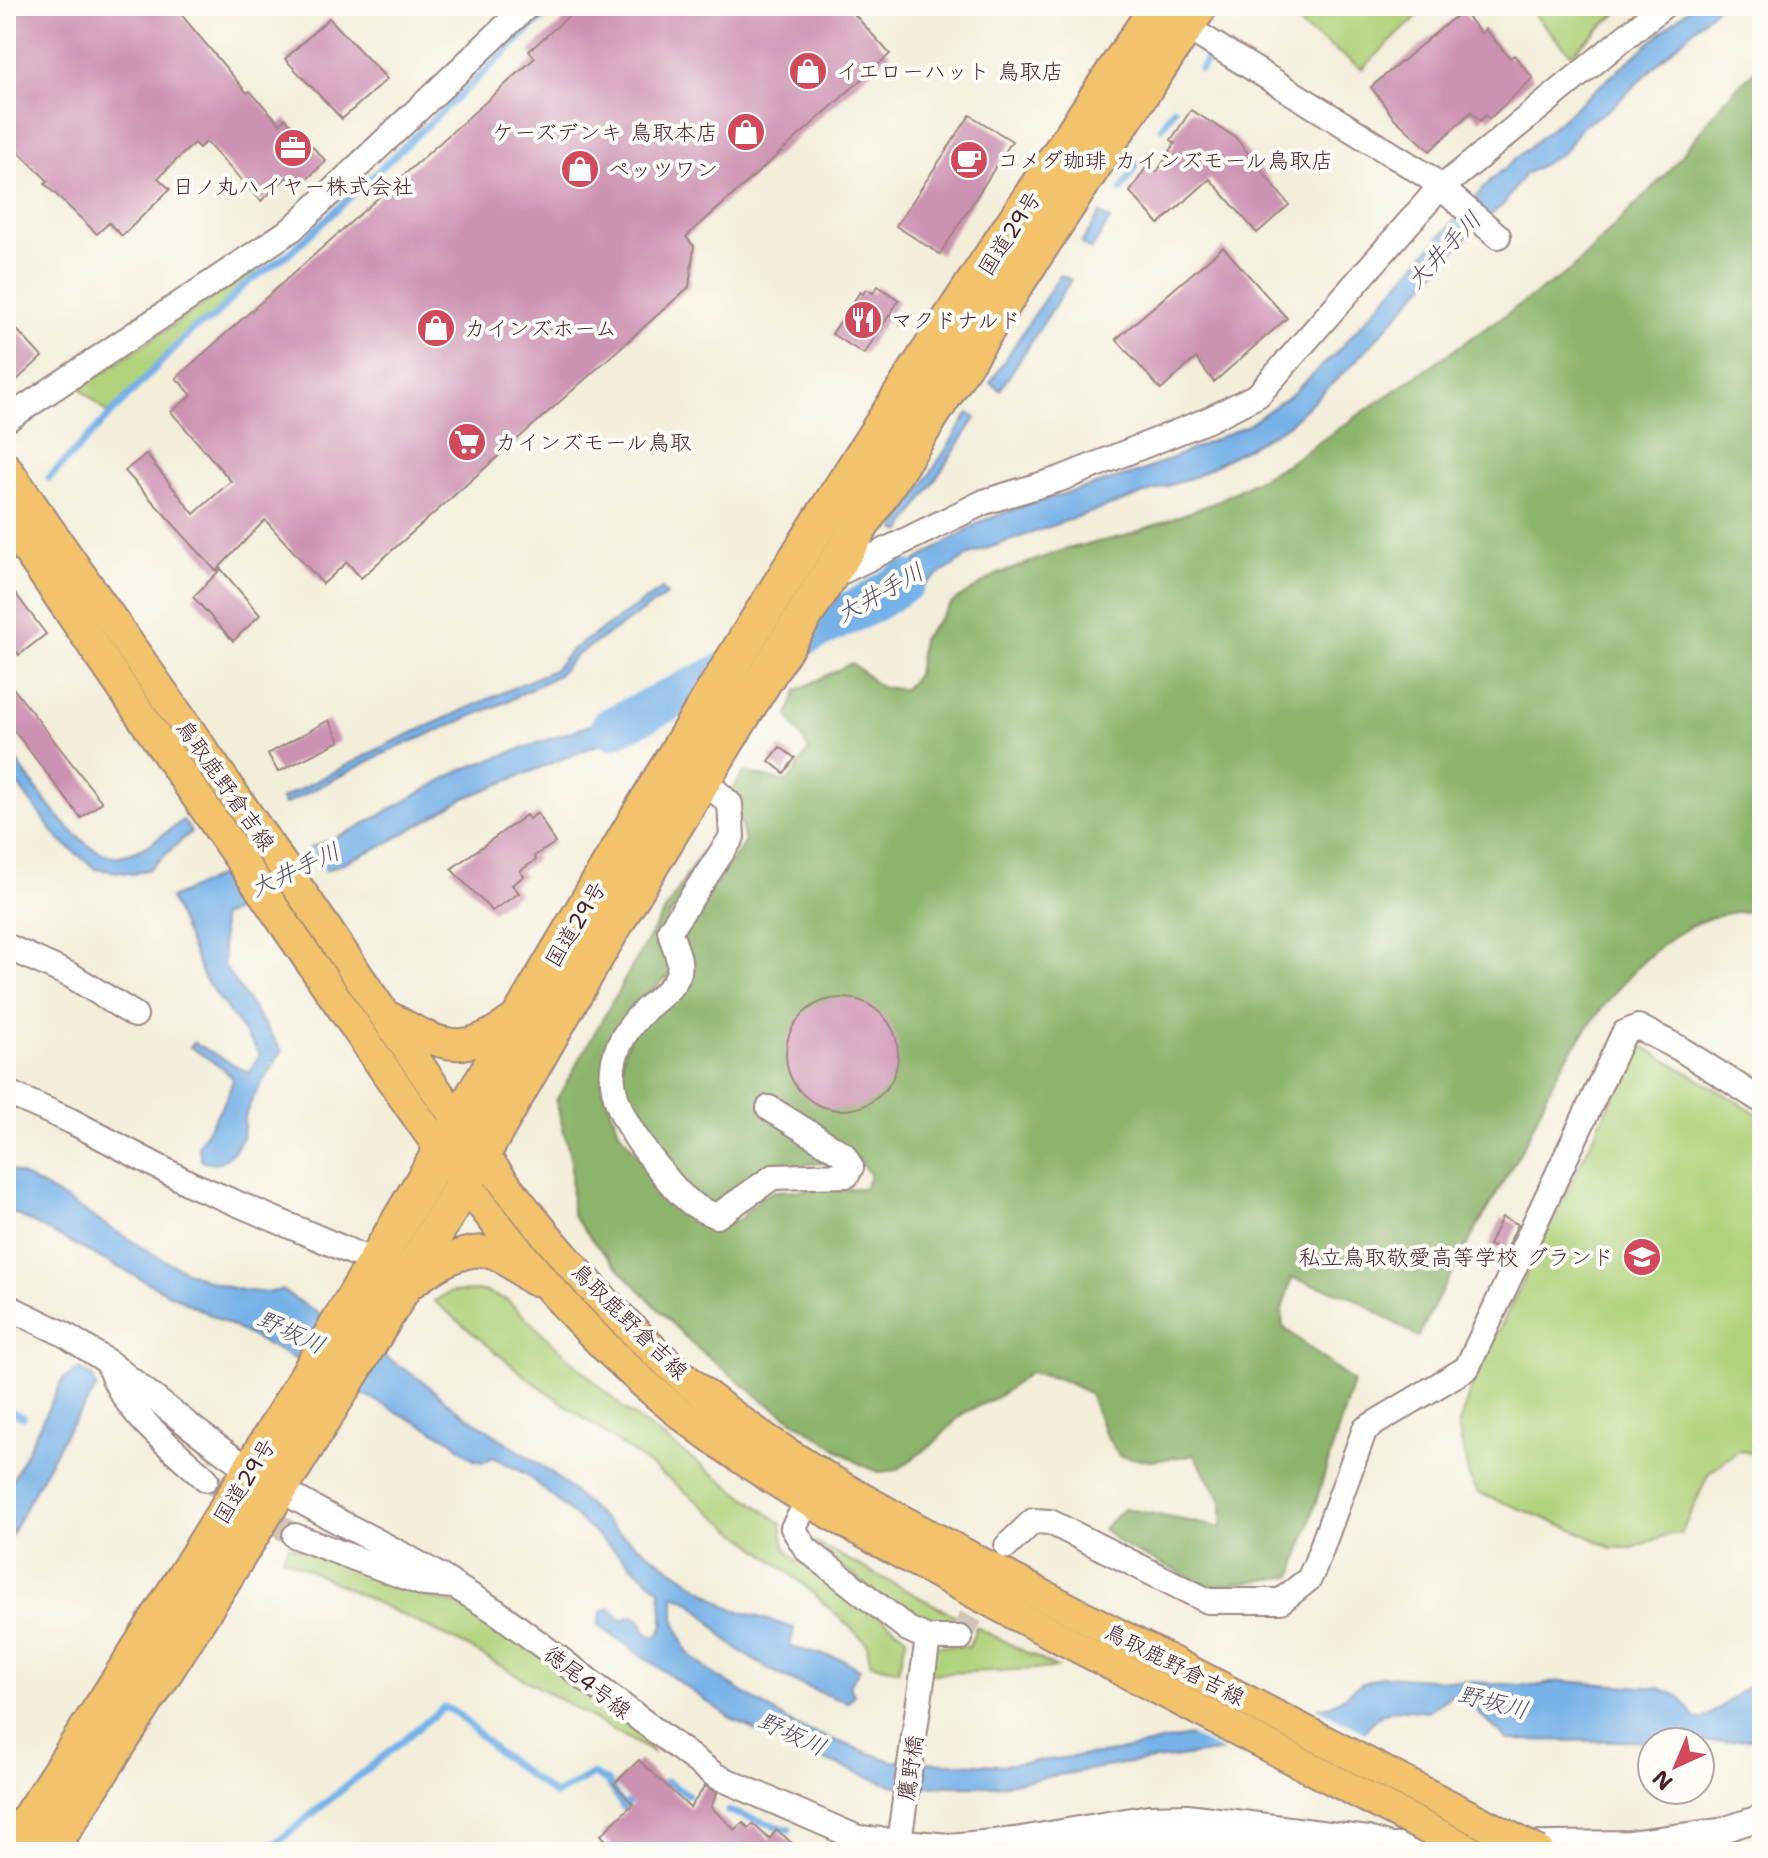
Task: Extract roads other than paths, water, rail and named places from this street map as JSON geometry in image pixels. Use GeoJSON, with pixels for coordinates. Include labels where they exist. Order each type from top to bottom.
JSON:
{"type":"FeatureCollection","features":[{"type":"Feature","properties":{"kind":"highway","name":"国道29号"},"geometry":{"type":"LineString","coordinates":[[7,1852],[272,1468],[397,1296],[703,779],[1181,13]]}},
{"type":"Feature","properties":{"kind":"highway","name":"国道29号"},"geometry":{"type":"LineString","coordinates":[[48,1852],[272,1468],[369,1272],[704,711],[970,291],[1181,13]]}},
{"type":"Feature","properties":{"kind":"main road","name":"鳥取鹿野倉吉線"},"geometry":{"type":"LineString","coordinates":[[6,468],[383,1013],[450,1135],[465,1182],[566,1305],[609,1350],[680,1414],[731,1453],[808,1501],[1016,1615],[1472,1852]]}},
{"type":"Feature","properties":{"kind":"main road","name":"鳥取鹿野倉吉線"},"geometry":{"type":"LineString","coordinates":[[6,519],[273,909],[450,1135],[483,1151],[600,1294],[664,1358],[718,1405],[766,1440],[850,1492],[1539,1852]]}},
{"type":"Feature","properties":{"kind":"main road"},"geometry":{"type":"LineString","coordinates":[[383,1013],[434,1042],[451,1047],[479,1042],[522,1013]]}},
{"type":"Feature","properties":{"kind":"main road"},"geometry":{"type":"LineString","coordinates":[[397,1296],[450,1259],[489,1252],[505,1259],[566,1305]]}},
{"type":"Feature","properties":{"kind":"street"},"geometry":{"type":"LineString","coordinates":[[6,420],[292,229],[527,6]]}},
{"type":"Feature","properties":{"kind":"street"},"geometry":{"type":"LineString","coordinates":[[824,589],[984,502],[1060,479],[1208,420],[1258,395],[1443,187],[1663,6]]}},
{"type":"Feature","properties":{"kind":"street"},"geometry":{"type":"LineString","coordinates":[[1181,13],[1443,187],[1498,236]]}},
{"type":"Feature","properties":{"kind":"street"},"geometry":{"type":"LineString","coordinates":[[703,779],[730,804],[732,837],[670,930],[679,956],[679,971],[673,983],[623,1033],[610,1071],[618,1108],[631,1133],[682,1199],[698,1210],[717,1216],[773,1177],[847,1175],[851,1167],[843,1154],[769,1108]]}},
{"type":"Feature","properties":{"kind":"street"},"geometry":{"type":"LineString","coordinates":[[6,946],[72,976],[135,1015]]}},
{"type":"Feature","properties":{"kind":"street"},"geometry":{"type":"LineString","coordinates":[[1007,1546],[1033,1521],[1050,1522],[1208,1601],[1281,1601],[1293,1594],[1309,1579],[1365,1429],[1467,1368],[1624,1033],[1638,1027],[1679,1048],[1762,1101]]}},
{"type":"Feature","properties":{"kind":"street"},"geometry":{"type":"LineString","coordinates":[[6,1092],[71,1121],[369,1272]]}},
{"type":"Feature","properties":{"kind":"street"},"geometry":{"type":"LineString","coordinates":[[6,1306],[64,1334],[455,1586]]}},
{"type":"Feature","properties":{"kind":"street"},"geometry":{"type":"LineString","coordinates":[[108,1362],[114,1384],[122,1394],[156,1433],[206,1479]]}},
{"type":"Feature","properties":{"kind":"street"},"geometry":{"type":"LineString","coordinates":[[808,1501],[793,1528],[806,1549],[908,1629],[928,1638],[960,1638]]}},
{"type":"Feature","properties":{"kind":"street","name":"徳尾4号線"},"geometry":{"type":"LineString","coordinates":[[295,1536],[424,1584],[455,1586],[497,1612],[716,1776],[852,1845],[899,1842],[949,1846],[1015,1840],[1149,1817],[1187,1816],[1368,1839],[1387,1850],[1616,1847],[1720,1831],[1762,1817]]}},
{"type":"Feature","properties":{"kind":"street","name":"鷹野橋"},"geometry":{"type":"LineString","coordinates":[[899,1842],[928,1638]]}},
{"type":"Feature","properties":{"kind":"street"},"geometry":{"type":"LineString","coordinates":[[1057,1852],[1165,1835],[1223,1846],[1350,1852]]}},
{"type":"Feature","properties":{"kind":"water"},"geometry":{"type":"Polygon","coordinates":[[[1692,6],[1718,6],[1612,107],[1580,128],[1564,152],[1524,175],[1504,204],[1476,227],[1358,359],[1287,426],[1196,476],[971,554],[901,600],[856,623],[856,597],[980,522],[1025,505],[1140,472],[1248,425],[1293,393],[1334,355],[1490,181],[1692,6]]]}},
{"type":"Feature","properties":{"kind":"water"},"geometry":{"type":"Polygon","coordinates":[[[1100,213],[1110,220],[1091,250],[1081,244],[1100,213]]]}},
{"type":"Feature","properties":{"kind":"water"},"geometry":{"type":"Polygon","coordinates":[[[1060,275],[1071,280],[1000,390],[990,383],[1060,275]]]}},
{"type":"Feature","properties":{"kind":"water"},"geometry":{"type":"Polygon","coordinates":[[[969,413],[976,418],[901,532],[895,529],[969,413]]]}},
{"type":"Feature","properties":{"kind":"water"},"geometry":{"type":"Polygon","coordinates":[[[662,589],[667,595],[574,657],[558,675],[508,701],[387,752],[284,805],[281,799],[388,744],[555,669],[570,651],[662,589]]]}},
{"type":"Feature","properties":{"kind":"water"},"geometry":{"type":"Polygon","coordinates":[[[663,691],[662,719],[465,798],[386,844],[221,917],[224,966],[282,1051],[252,1100],[239,1144],[223,1160],[216,1163],[202,1161],[198,1146],[227,1097],[233,1079],[223,1068],[190,1047],[193,1042],[249,1073],[260,1054],[204,978],[170,898],[221,875],[309,848],[353,830],[461,770],[598,722],[663,691]]]}},
{"type":"Feature","properties":{"kind":"water"},"geometry":{"type":"Polygon","coordinates":[[[6,746],[71,830],[103,853],[118,856],[136,851],[183,820],[191,832],[149,869],[133,874],[96,869],[59,840],[6,769],[6,746]]]}},
{"type":"Feature","properties":{"kind":"water","name":"野坂川"},"geometry":{"type":"Polygon","coordinates":[[[6,1168],[37,1183],[142,1247],[215,1283],[250,1291],[282,1290],[424,1382],[453,1407],[551,1472],[618,1532],[730,1608],[794,1628],[790,1647],[842,1659],[860,1669],[849,1685],[854,1695],[848,1702],[818,1692],[770,1670],[742,1652],[691,1603],[674,1595],[674,1618],[687,1652],[709,1671],[798,1727],[892,1761],[1002,1765],[1115,1752],[1331,1705],[1361,1684],[1383,1676],[1536,1686],[1561,1681],[1659,1688],[1679,1696],[1696,1719],[1704,1719],[1762,1676],[1762,1738],[1716,1742],[1716,1726],[1636,1726],[1636,1741],[1508,1740],[1479,1714],[1473,1703],[1450,1696],[1427,1712],[1398,1710],[1383,1714],[1362,1734],[1123,1764],[994,1786],[893,1786],[772,1740],[729,1717],[598,1625],[602,1611],[610,1608],[622,1620],[633,1616],[642,1621],[644,1630],[652,1637],[659,1635],[663,1624],[660,1590],[526,1474],[493,1457],[484,1462],[474,1460],[451,1440],[6,1209],[6,1168]]]}},
{"type":"Feature","properties":{"kind":"water"},"geometry":{"type":"Polygon","coordinates":[[[80,1369],[93,1378],[97,1388],[65,1434],[6,1544],[6,1493],[63,1379],[80,1369]]]}},
{"type":"Feature","properties":{"kind":"waterway"},"geometry":{"type":"LineString","coordinates":[[49,478],[194,328],[212,319],[242,287],[292,251],[555,6]]}},
{"type":"Feature","properties":{"kind":"waterway"},"geometry":{"type":"LineString","coordinates":[[1201,69],[1209,56]]}},
{"type":"Feature","properties":{"kind":"waterway"},"geometry":{"type":"LineString","coordinates":[[1162,127],[1174,109]]}},
{"type":"Feature","properties":{"kind":"waterway"},"geometry":{"type":"LineString","coordinates":[[1121,190],[1138,163]]}},
{"type":"Feature","properties":{"kind":"waterway","name":"大井手川"},"geometry":{"type":"LineString","coordinates":[[611,728],[872,602],[905,581]]}},
{"type":"Feature","properties":{"kind":"waterway"},"geometry":{"type":"LineString","coordinates":[[6,1409],[23,1417]]}},
{"type":"Feature","properties":{"kind":"waterway"},"geometry":{"type":"LineString","coordinates":[[265,1852],[444,1707],[458,1714],[495,1750],[555,1795],[593,1774],[608,1782],[623,1807],[636,1796]]}},
{"type":"Feature","properties":{"kind":"waterway"},"geometry":{"type":"LineString","coordinates":[[658,1786],[667,1782],[688,1795]]}},
{"type":"Feature","properties":{"kind":"waterway"},"geometry":{"type":"LineString","coordinates":[[728,1811],[789,1830]]}},
{"type":"Feature","properties":{"kind":"tunnel"},"geometry":{"type":"LineString","coordinates":[[206,1479],[295,1536]]}},
{"type":"Feature","properties":{"kind":"tunnel"},"geometry":{"type":"LineString","coordinates":[[960,1638],[990,1580]]}},
{"type":"Feature","properties":{"kind":"place","name":"イエローハット 鳥取店"},"geometry":{"type":"Point","coordinates":[808,71]}},
{"type":"Feature","properties":{"kind":"place","name":"ケーズデンキ 鳥取本店"},"geometry":{"type":"Point","coordinates":[746,132]}},
{"type":"Feature","properties":{"kind":"place","name":"日ノ丸ハイヤー株式会社"},"geometry":{"type":"Point","coordinates":[293,148]}},
{"type":"Feature","properties":{"kind":"place","name":"コメダ珈琲 カインズモール鳥取店"},"geometry":{"type":"Point","coordinates":[969,160]}},
{"type":"Feature","properties":{"kind":"place","name":"ペッツワン"},"geometry":{"type":"Point","coordinates":[580,169]}},
{"type":"Feature","properties":{"kind":"place","name":"マクドナルド"},"geometry":{"type":"Point","coordinates":[863,320]}},
{"type":"Feature","properties":{"kind":"place","name":"カインズホーム"},"geometry":{"type":"Point","coordinates":[436,328]}},
{"type":"Feature","properties":{"kind":"place","name":"カインズモール鳥取"},"geometry":{"type":"Point","coordinates":[467,442]}},
{"type":"Feature","properties":{"kind":"place","name":"私立鳥取敬愛高等学校 グランド"},"geometry":{"type":"Point","coordinates":[1642,1257]}}]}
